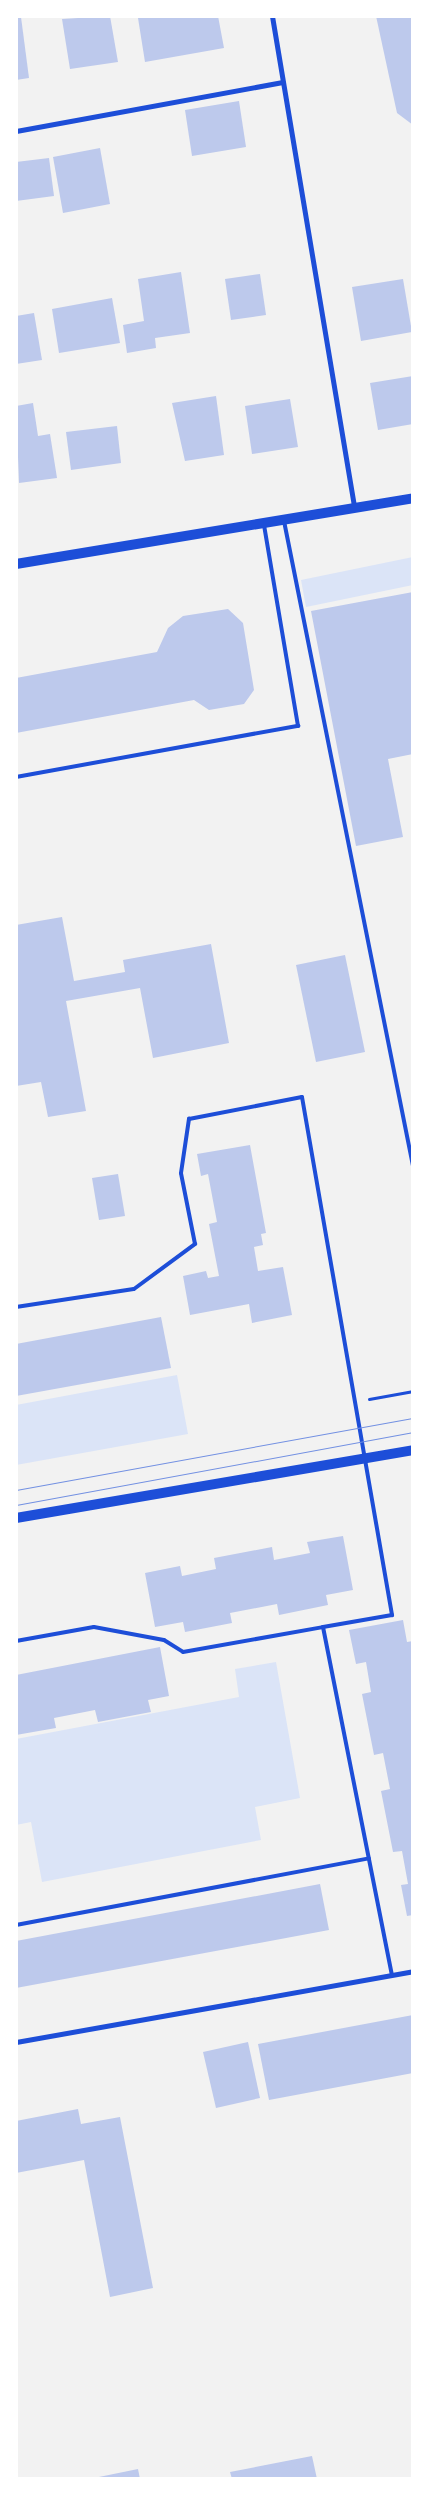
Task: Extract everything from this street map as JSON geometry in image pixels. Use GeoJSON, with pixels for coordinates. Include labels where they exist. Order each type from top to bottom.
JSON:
{"type":"FeatureCollection","features":[{"type":"Feature","properties":{"kind":"main road"},"geometry":{"type":"LineString","coordinates":[[16,564],[283,516],[413,498]]}},
{"type":"Feature","properties":{"kind":"main road"},"geometry":{"type":"LineString","coordinates":[[16,1518],[366,1460],[413,1450]]}},
{"type":"Feature","properties":{"kind":"street"},"geometry":{"type":"LineString","coordinates":[[272,16],[354,507]]}},
{"type":"Feature","properties":{"kind":"street"},"geometry":{"type":"LineString","coordinates":[[16,131],[283,82]]}},
{"type":"Feature","properties":{"kind":"street"},"geometry":{"type":"LineString","coordinates":[[16,2042],[413,1971]]}},
{"type":"Feature","properties":{"kind":"lane"},"geometry":{"type":"LineString","coordinates":[[283,516],[413,1166]]}},
{"type":"Feature","properties":{"kind":"lane"},"geometry":{"type":"LineString","coordinates":[[16,777],[298,726],[263,520]]}},
{"type":"Feature","properties":{"kind":"lane"},"geometry":{"type":"LineString","coordinates":[[16,1307],[134,1289],[149,1278],[195,1244],[181,1173],[189,1119],[302,1097],[392,1615],[183,1652],[156,1638],[94,1627],[16,1642]]}},
{"type":"Feature","properties":{"kind":"lane"},"geometry":{"type":"LineString","coordinates":[[323,1627],[392,1974]]}},
{"type":"Feature","properties":{"kind":"lane"},"geometry":{"type":"LineString","coordinates":[[16,1925],[369,1858]]}},
{"type":"Feature","properties":{"kind":"path"},"geometry":{"type":"LineString","coordinates":[[356,1401],[413,1391]]}},
{"type":"Feature","properties":{"kind":"shaded area"},"geometry":{"type":"Polygon","coordinates":[[[413,557],[413,585],[306,607],[301,580],[413,557]]]}},
{"type":"Feature","properties":{"kind":"shaded area"},"geometry":{"type":"Polygon","coordinates":[[[177,1375],[188,1434],[16,1465],[16,1405],[177,1375]]]}},
{"type":"Feature","properties":{"kind":"shaded area"},"geometry":{"type":"Polygon","coordinates":[[[276,1662],[300,1798],[255,1807],[261,1840],[42,1882],[31,1822],[16,1825],[16,1739],[239,1697],[235,1669],[276,1662]]]}},
{"type":"Feature","properties":{"kind":"building"},"geometry":{"type":"Polygon","coordinates":[[[110,16],[118,62],[70,69],[62,19],[110,16]]]}},
{"type":"Feature","properties":{"kind":"building"},"geometry":{"type":"Polygon","coordinates":[[[218,16],[224,48],[145,62],[138,18],[218,16]]]}},
{"type":"Feature","properties":{"kind":"building"},"geometry":{"type":"Polygon","coordinates":[[[376,16],[413,16],[413,125],[397,113],[376,16]]]}},
{"type":"Feature","properties":{"kind":"building"},"geometry":{"type":"Polygon","coordinates":[[[16,17],[21,17],[29,78],[16,80],[16,17]]]}},
{"type":"Feature","properties":{"kind":"building"},"geometry":{"type":"Polygon","coordinates":[[[239,101],[246,147],[192,156],[185,110],[239,101]]]}},
{"type":"Feature","properties":{"kind":"building"},"geometry":{"type":"Polygon","coordinates":[[[100,148],[110,204],[63,213],[53,157],[100,148]]]}},
{"type":"Feature","properties":{"kind":"building"},"geometry":{"type":"Polygon","coordinates":[[[49,158],[54,196],[16,201],[16,162],[49,158]]]}},
{"type":"Feature","properties":{"kind":"building"},"geometry":{"type":"Polygon","coordinates":[[[181,272],[190,333],[155,338],[156,348],[127,353],[123,325],[144,321],[138,279],[181,272]]]}},
{"type":"Feature","properties":{"kind":"building"},"geometry":{"type":"Polygon","coordinates":[[[260,274],[266,315],[231,320],[225,279],[260,274]]]}},
{"type":"Feature","properties":{"kind":"building"},"geometry":{"type":"Polygon","coordinates":[[[403,279],[412,332],[361,341],[352,287],[403,279]]]}},
{"type":"Feature","properties":{"kind":"building"},"geometry":{"type":"Polygon","coordinates":[[[112,298],[120,343],[59,353],[52,309],[112,298]]]}},
{"type":"Feature","properties":{"kind":"building"},"geometry":{"type":"Polygon","coordinates":[[[34,313],[42,360],[16,364],[16,316],[34,313]]]}},
{"type":"Feature","properties":{"kind":"building"},"geometry":{"type":"Polygon","coordinates":[[[413,376],[413,424],[378,430],[370,383],[413,376]]]}},
{"type":"Feature","properties":{"kind":"building"},"geometry":{"type":"Polygon","coordinates":[[[216,396],[224,455],[185,461],[172,403],[216,396]]]}},
{"type":"Feature","properties":{"kind":"building"},"geometry":{"type":"Polygon","coordinates":[[[290,399],[298,447],[252,454],[245,406],[290,399]]]}},
{"type":"Feature","properties":{"kind":"building"},"geometry":{"type":"Polygon","coordinates":[[[33,403],[38,436],[50,434],[57,478],[19,483],[16,406],[33,403]]]}},
{"type":"Feature","properties":{"kind":"building"},"geometry":{"type":"Polygon","coordinates":[[[117,426],[121,463],[71,470],[66,432],[117,426]]]}},
{"type":"Feature","properties":{"kind":"building"},"geometry":{"type":"Polygon","coordinates":[[[413,592],[413,754],[388,759],[403,837],[356,846],[311,611],[413,592]]]}},
{"type":"Feature","properties":{"kind":"building"},"geometry":{"type":"Polygon","coordinates":[[[228,609],[243,623],[254,690],[244,704],[209,710],[194,700],[16,733],[16,678],[157,652],[168,628],[183,616],[228,609]]]}},
{"type":"Feature","properties":{"kind":"building"},"geometry":{"type":"Polygon","coordinates":[[[62,917],[74,981],[125,972],[123,960],[211,944],[229,1043],[153,1058],[140,988],[66,1001],[86,1111],[48,1117],[41,1082],[16,1086],[16,925],[62,917]]]}},
{"type":"Feature","properties":{"kind":"building"},"geometry":{"type":"Polygon","coordinates":[[[345,955],[365,1052],[316,1062],[296,965],[345,955]]]}},
{"type":"Feature","properties":{"kind":"building"},"geometry":{"type":"Polygon","coordinates":[[[250,1145],[266,1233],[261,1234],[263,1245],[254,1247],[258,1271],[283,1267],[292,1315],[252,1323],[249,1304],[190,1315],[183,1276],[206,1271],[208,1278],[219,1276],[209,1224],[217,1222],[208,1174],[201,1176],[197,1154],[250,1145]]]}},
{"type":"Feature","properties":{"kind":"building"},"geometry":{"type":"Polygon","coordinates":[[[118,1174],[125,1216],[99,1220],[92,1178],[118,1174]]]}},
{"type":"Feature","properties":{"kind":"building"},"geometry":{"type":"Polygon","coordinates":[[[161,1317],[171,1368],[16,1396],[16,1344],[161,1317]]]}},
{"type":"Feature","properties":{"kind":"building"},"geometry":{"type":"Polygon","coordinates":[[[343,1536],[353,1590],[326,1595],[328,1605],[279,1615],[277,1604],[230,1613],[232,1623],[185,1632],[183,1622],[155,1627],[145,1573],[180,1566],[182,1576],[216,1569],[214,1558],[272,1547],[274,1560],[310,1553],[307,1542],[343,1536]]]}},
{"type":"Feature","properties":{"kind":"building"},"geometry":{"type":"Polygon","coordinates":[[[403,1620],[407,1642],[413,1641],[413,1915],[407,1916],[401,1885],[408,1884],[402,1851],[393,1852],[381,1791],[390,1789],[383,1753],[374,1755],[362,1694],[371,1692],[366,1662],[356,1664],[349,1630],[403,1620]]]}},
{"type":"Feature","properties":{"kind":"building"},"geometry":{"type":"Polygon","coordinates":[[[160,1647],[169,1696],[148,1700],[151,1712],[98,1722],[95,1710],[54,1718],[56,1728],[16,1735],[16,1675],[160,1647]]]}},
{"type":"Feature","properties":{"kind":"building"},"geometry":{"type":"Polygon","coordinates":[[[320,1884],[329,1930],[16,1988],[16,1941],[320,1884]]]}},
{"type":"Feature","properties":{"kind":"building"},"geometry":{"type":"Polygon","coordinates":[[[413,2015],[413,2073],[269,2100],[258,2044],[413,2015]]]}},
{"type":"Feature","properties":{"kind":"building"},"geometry":{"type":"Polygon","coordinates":[[[248,2042],[260,2098],[216,2108],[203,2052],[248,2042]]]}},
{"type":"Feature","properties":{"kind":"building"},"geometry":{"type":"Polygon","coordinates":[[[78,2109],[81,2124],[120,2117],[153,2288],[110,2297],[84,2160],[16,2173],[16,2121],[78,2109]]]}},
{"type":"Feature","properties":{"kind":"building"},"geometry":{"type":"Polygon","coordinates":[[[312,2456],[317,2479],[232,2479],[230,2472],[312,2456]]]}},
{"type":"Feature","properties":{"kind":"building"},"geometry":{"type":"Polygon","coordinates":[[[138,2469],[140,2479],[94,2479],[94,2478],[138,2469]]]}},
{"type":"Feature","properties":{"kind":"tram line"},"geometry":{"type":"LineString","coordinates":[[16,1490],[413,1418]]}},
{"type":"Feature","properties":{"kind":"tram line"},"geometry":{"type":"LineString","coordinates":[[16,1505],[413,1432]]}}]}
